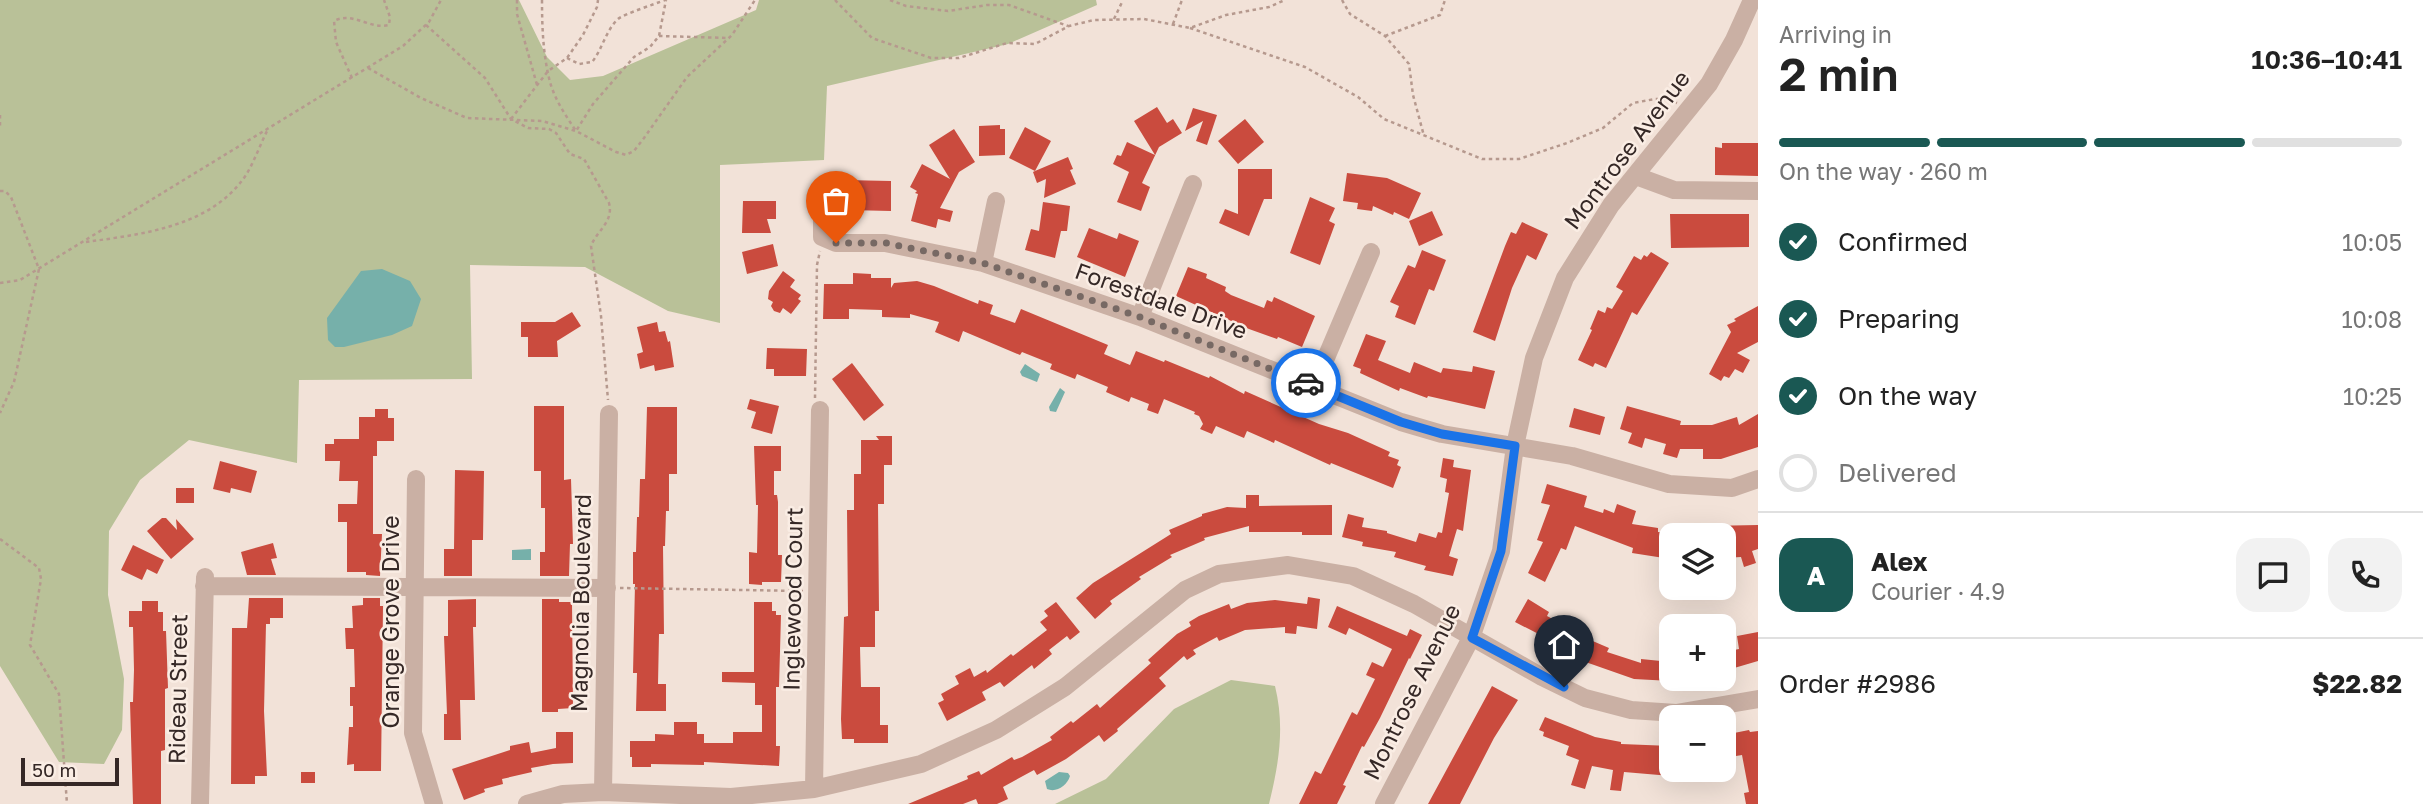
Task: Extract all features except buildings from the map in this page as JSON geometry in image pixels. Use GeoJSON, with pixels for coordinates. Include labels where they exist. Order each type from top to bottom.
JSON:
{"type":"FeatureCollection","features":[{"type":"Feature","properties":{"kind":"street","name":"Montrose Avenue"},"geometry":{"type":"LineString","coordinates":[[1384,804],[1472,638],[1501,551],[1515,446],[1534,358],[1565,278],[1611,205],[1709,84],[1734,40],[1752,0]]}},
{"type":"Feature","properties":{"kind":"street"},"geometry":{"type":"LineString","coordinates":[[1636,176],[1674,190],[1758,191]]}},
{"type":"Feature","properties":{"kind":"street"},"geometry":{"type":"LineString","coordinates":[[1140,317],[1194,184]]}},
{"type":"Feature","properties":{"kind":"street"},"geometry":{"type":"LineString","coordinates":[[822,197],[822,237]]}},
{"type":"Feature","properties":{"kind":"street"},"geometry":{"type":"LineString","coordinates":[[983,263],[996,201]]}},
{"type":"Feature","properties":{"kind":"street","name":"Forestdale Drive"},"geometry":{"type":"LineString","coordinates":[[822,237],[836,243],[886,243],[983,263],[1140,317],[1401,422],[1442,434],[1572,456],[1669,484],[1732,488],[1758,479]]}},
{"type":"Feature","properties":{"kind":"street"},"geometry":{"type":"LineString","coordinates":[[1314,386],[1371,252]]}},
{"type":"Feature","properties":{"kind":"street","name":"Inglewood Court"},"geometry":{"type":"LineString","coordinates":[[814,789],[820,410]]}},
{"type":"Feature","properties":{"kind":"street","name":"Magnolia Boulevard"},"geometry":{"type":"LineString","coordinates":[[603,792],[609,414]]}},
{"type":"Feature","properties":{"kind":"street","name":"Orange Grove Drive"},"geometry":{"type":"LineString","coordinates":[[416,479],[413,733],[434,804]]}},
{"type":"Feature","properties":{"kind":"street"},"geometry":{"type":"LineString","coordinates":[[527,804],[564,794],[603,792],[732,797],[814,789],[921,764],[996,730],[1065,687],[1185,590],[1219,574],[1288,565],[1353,576],[1414,604],[1585,698],[1631,710],[1676,713],[1758,699]]}},
{"type":"Feature","properties":{"kind":"street","name":"Rideau Street"},"geometry":{"type":"LineString","coordinates":[[200,804],[204,581],[416,585]]}},
{"type":"Feature","properties":{"kind":"street"},"geometry":{"type":"LineString","coordinates":[[416,585],[607,588]]}},
{"type":"Feature","properties":{"kind":"path"},"geometry":{"type":"LineString","coordinates":[[352,78],[335,42],[334,21],[339,18],[355,18],[373,26],[385,27],[389,25],[390,17],[384,0]]}},
{"type":"Feature","properties":{"kind":"path"},"geometry":{"type":"LineString","coordinates":[[0,283],[20,280],[404,46],[426,25],[441,0]]}},
{"type":"Feature","properties":{"kind":"path"},"geometry":{"type":"LineString","coordinates":[[517,0],[517,13],[538,86]]}},
{"type":"Feature","properties":{"kind":"path"},"geometry":{"type":"LineString","coordinates":[[542,0],[542,33],[550,83],[576,131]]}},
{"type":"Feature","properties":{"kind":"path"},"geometry":{"type":"LineString","coordinates":[[511,119],[548,71],[567,58],[583,35],[598,0]]}},
{"type":"Feature","properties":{"kind":"path"},"geometry":{"type":"LineString","coordinates":[[567,58],[579,64],[592,62],[601,51],[618,18],[666,0]]}},
{"type":"Feature","properties":{"kind":"path"},"geometry":{"type":"LineString","coordinates":[[576,131],[593,104],[634,57],[650,47],[659,36],[666,0]]}},
{"type":"Feature","properties":{"kind":"path"},"geometry":{"type":"LineString","coordinates":[[368,68],[421,98],[467,118],[542,121],[576,131],[626,155],[634,151],[687,77],[729,38],[755,0]]}},
{"type":"Feature","properties":{"kind":"path"},"geometry":{"type":"LineString","coordinates":[[835,0],[872,38],[931,58],[960,58],[1007,43],[1035,44],[1068,26],[1094,20],[1144,19],[1191,28],[1305,67],[1358,97],[1384,119],[1482,159],[1519,159],[1567,143],[1603,128],[1633,103],[1667,99],[1690,109]]}},
{"type":"Feature","properties":{"kind":"path"},"geometry":{"type":"LineString","coordinates":[[890,0],[906,6],[948,11],[987,5],[1009,5],[1068,26]]}},
{"type":"Feature","properties":{"kind":"path"},"geometry":{"type":"LineString","coordinates":[[1114,19],[1123,0]]}},
{"type":"Feature","properties":{"kind":"path"},"geometry":{"type":"LineString","coordinates":[[1176,0],[1179,8]]}},
{"type":"Feature","properties":{"kind":"path"},"geometry":{"type":"LineString","coordinates":[[1173,24],[1182,0]]}},
{"type":"Feature","properties":{"kind":"path"},"geometry":{"type":"LineString","coordinates":[[1191,28],[1226,15],[1269,7],[1285,0]]}},
{"type":"Feature","properties":{"kind":"path"},"geometry":{"type":"LineString","coordinates":[[1342,0],[1350,14],[1385,36],[1409,64],[1413,95],[1424,136]]}},
{"type":"Feature","properties":{"kind":"path"},"geometry":{"type":"LineString","coordinates":[[1385,36],[1440,15],[1446,0]]}},
{"type":"Feature","properties":{"kind":"path"},"geometry":{"type":"LineString","coordinates":[[426,25],[485,78],[511,119],[528,128],[549,129],[556,133],[570,154],[584,159],[609,203],[611,210],[607,222],[591,246],[601,316],[609,414]]}},
{"type":"Feature","properties":{"kind":"path"},"geometry":{"type":"LineString","coordinates":[[659,36],[729,38]]}},
{"type":"Feature","properties":{"kind":"path"},"geometry":{"type":"LineString","coordinates":[[0,115],[0,129]]}},
{"type":"Feature","properties":{"kind":"path"},"geometry":{"type":"LineString","coordinates":[[83,242],[146,233],[181,223],[221,202],[246,175],[268,129]]}},
{"type":"Feature","properties":{"kind":"path"},"geometry":{"type":"LineString","coordinates":[[0,191],[5,191],[11,197],[39,268],[14,382],[0,413]]}},
{"type":"Feature","properties":{"kind":"path"},"geometry":{"type":"LineString","coordinates":[[820,410],[814,395],[817,265],[822,237]]}},
{"type":"Feature","properties":{"kind":"path"},"geometry":{"type":"LineString","coordinates":[[0,539],[39,568],[41,579],[30,645],[59,694],[66,804]]}},
{"type":"Feature","properties":{"kind":"path"},"geometry":{"type":"LineString","coordinates":[[607,588],[817,591]]}},
{"type":"Feature","properties":{"kind":"green space"},"geometry":{"type":"Polygon","coordinates":[[[0,0],[519,0],[547,57],[570,80],[603,76],[756,10],[759,0],[1096,0],[1097,5],[1008,44],[827,86],[824,160],[720,165],[720,323],[668,311],[585,267],[470,265],[472,379],[299,380],[297,463],[189,440],[140,480],[109,531],[108,595],[124,679],[122,730],[104,764],[59,762],[0,666],[0,0]]]}},
{"type":"Feature","properties":{"kind":"green space"},"geometry":{"type":"Polygon","coordinates":[[[1231,680],[1275,686],[1280,716],[1280,745],[1269,804],[1055,804],[1106,779],[1174,709],[1231,680]]]}},
{"type":"Feature","properties":{"kind":"water"},"geometry":{"type":"Polygon","coordinates":[[[382,269],[410,281],[421,299],[412,326],[392,335],[335,347],[328,340],[327,318],[361,271],[382,269]]]}},
{"type":"Feature","properties":{"kind":"water"},"geometry":{"type":"Polygon","coordinates":[[[1025,364],[1040,374],[1037,382],[1022,376],[1020,372],[1025,364]]]}},
{"type":"Feature","properties":{"kind":"water"},"geometry":{"type":"Polygon","coordinates":[[[1060,388],[1065,392],[1056,412],[1050,411],[1049,407],[1060,388]]]}},
{"type":"Feature","properties":{"kind":"water"},"geometry":{"type":"Polygon","coordinates":[[[531,549],[531,560],[512,560],[512,550],[531,549]]]}},
{"type":"Feature","properties":{"kind":"water"},"geometry":{"type":"Polygon","coordinates":[[[1059,772],[1068,773],[1070,776],[1066,783],[1061,788],[1047,789],[1045,781],[1059,772]]]}},
{"type":"Feature","properties":{"kind":"way so far"},"geometry":{"type":"LineString","coordinates":[[836,243],[886,243],[983,263],[1140,317],[1306,383]]}},
{"type":"Feature","properties":{"kind":"route"},"geometry":{"type":"LineString","coordinates":[[1306,383],[1401,422],[1442,434],[1515,446],[1501,551],[1472,638],[1564,687]]}}]}
